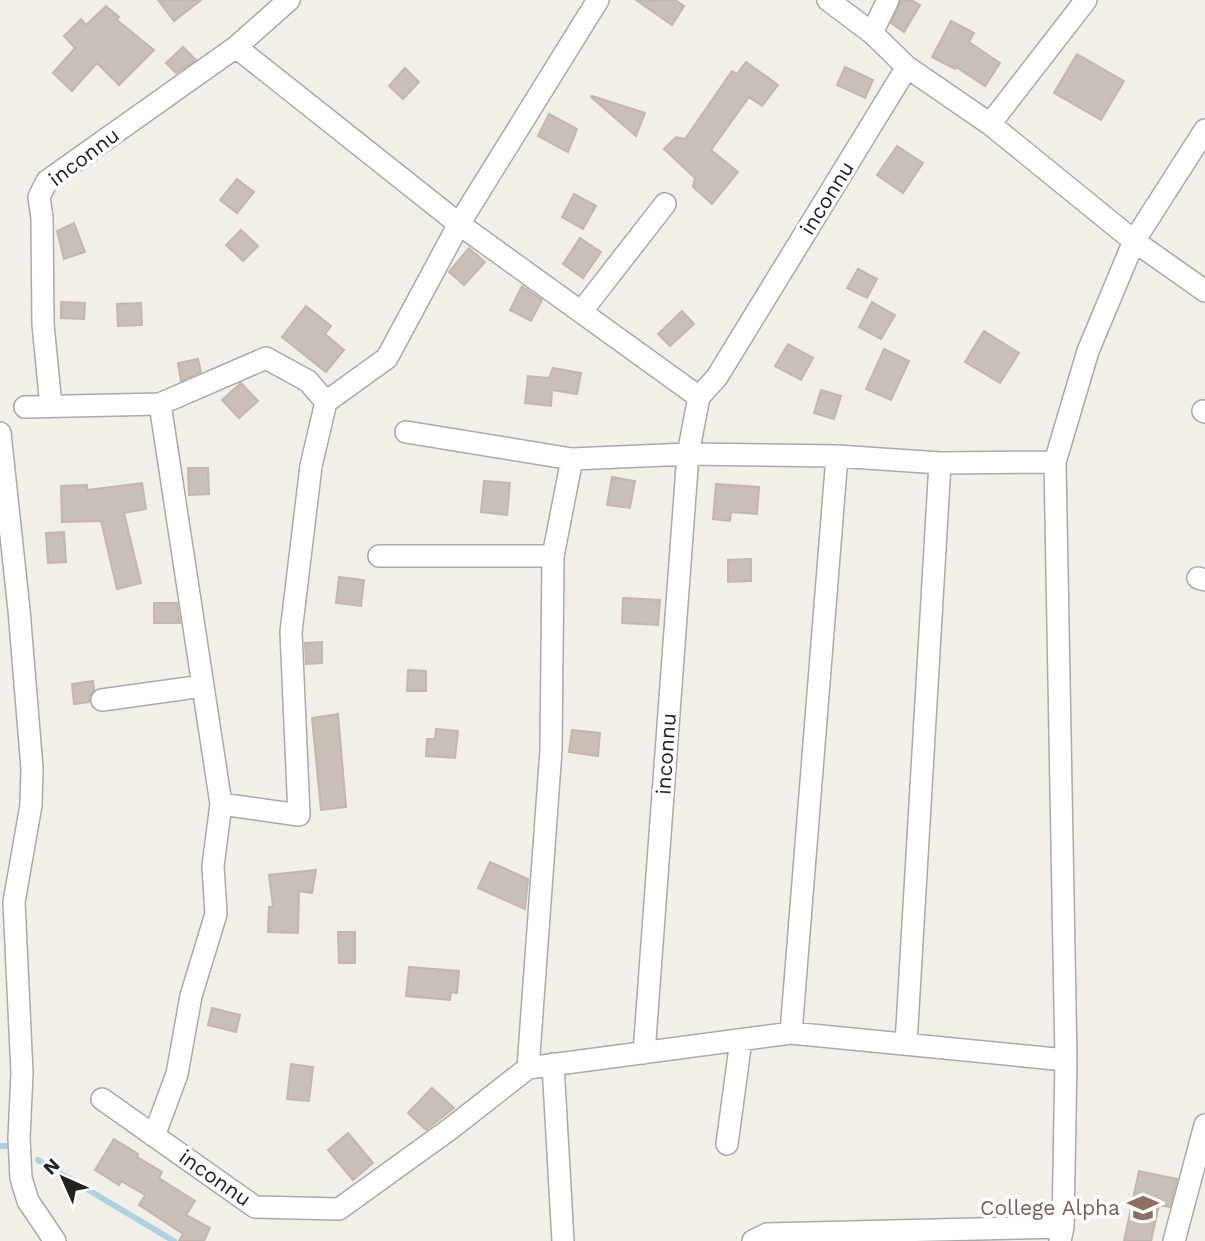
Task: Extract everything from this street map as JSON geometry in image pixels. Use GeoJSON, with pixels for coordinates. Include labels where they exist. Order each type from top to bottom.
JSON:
{"type":"FeatureCollection","features":[{"type":"Feature","properties":{"kind":"street","name":"inconnu"},"geometry":{"type":"LineString","coordinates":[[51,406],[43,324],[39,197],[47,181],[236,47],[289,0]]}},
{"type":"Feature","properties":{"kind":"street"},"geometry":{"type":"LineString","coordinates":[[221,804],[299,814],[292,632],[311,466],[326,402],[387,358],[459,224],[598,0]]}},
{"type":"Feature","properties":{"kind":"street"},"geometry":{"type":"LineString","coordinates":[[828,0],[872,33],[907,67],[990,124],[1134,241],[1205,290]]}},
{"type":"Feature","properties":{"kind":"street"},"geometry":{"type":"LineString","coordinates":[[872,33],[888,0]]}},
{"type":"Feature","properties":{"kind":"street"},"geometry":{"type":"LineString","coordinates":[[990,124],[1086,0]]}},
{"type":"Feature","properties":{"kind":"street"},"geometry":{"type":"LineString","coordinates":[[236,47],[459,224],[699,397]]}},
{"type":"Feature","properties":{"kind":"street","name":"inconnu"},"geometry":{"type":"LineString","coordinates":[[643,1053],[688,454],[699,397],[717,377],[907,67]]}},
{"type":"Feature","properties":{"kind":"street"},"geometry":{"type":"LineString","coordinates":[[754,1241],[768,1234],[1061,1234],[1066,1060],[1055,462],[1088,351],[1134,241],[1205,130]]}},
{"type":"Feature","properties":{"kind":"street"},"geometry":{"type":"LineString","coordinates":[[581,312],[664,204]]}},
{"type":"Feature","properties":{"kind":"street"},"geometry":{"type":"LineString","coordinates":[[25,407],[160,404],[267,358],[308,381],[326,402]]}},
{"type":"Feature","properties":{"kind":"street"},"geometry":{"type":"LineString","coordinates":[[154,1136],[177,1074],[191,996],[216,914],[213,866],[221,804],[160,404]]}},
{"type":"Feature","properties":{"kind":"street"},"geometry":{"type":"LineString","coordinates":[[406,432],[572,459],[688,454],[837,456],[940,463],[1055,462]]}},
{"type":"Feature","properties":{"kind":"street"},"geometry":{"type":"LineString","coordinates":[[0,433],[32,768],[31,805],[14,902],[22,1073],[19,1138],[21,1178],[28,1201],[55,1241]]}},
{"type":"Feature","properties":{"kind":"street"},"geometry":{"type":"LineString","coordinates":[[790,1034],[837,456]]}},
{"type":"Feature","properties":{"kind":"street"},"geometry":{"type":"LineString","coordinates":[[528,1068],[551,750],[553,556],[572,459]]}},
{"type":"Feature","properties":{"kind":"street"},"geometry":{"type":"LineString","coordinates":[[906,1044],[940,463]]}},
{"type":"Feature","properties":{"kind":"street"},"geometry":{"type":"LineString","coordinates":[[379,556],[553,556]]}},
{"type":"Feature","properties":{"kind":"street"},"geometry":{"type":"LineString","coordinates":[[102,700],[203,686]]}},
{"type":"Feature","properties":{"kind":"street","name":"inconnu"},"geometry":{"type":"LineString","coordinates":[[102,1099],[255,1207],[339,1209],[450,1129],[528,1068],[790,1034],[1066,1060]]}},
{"type":"Feature","properties":{"kind":"street"},"geometry":{"type":"LineString","coordinates":[[727,1144],[741,1040]]}},
{"type":"Feature","properties":{"kind":"street"},"geometry":{"type":"LineString","coordinates":[[553,1064],[563,1241]]}},
{"type":"Feature","properties":{"kind":"street"},"geometry":{"type":"LineString","coordinates":[[1174,1241],[1205,1125]]}},
{"type":"Feature","properties":{"kind":"building"},"geometry":{"type":"Polygon","coordinates":[[[158,0],[201,0],[174,21],[158,0]]]}},
{"type":"Feature","properties":{"kind":"building"},"geometry":{"type":"Polygon","coordinates":[[[636,0],[675,0],[684,6],[672,25],[636,0]]]}},
{"type":"Feature","properties":{"kind":"building"},"geometry":{"type":"Polygon","coordinates":[[[901,0],[911,0],[920,5],[904,32],[891,23],[901,0]]]}},
{"type":"Feature","properties":{"kind":"building"},"geometry":{"type":"Polygon","coordinates":[[[106,6],[119,17],[117,20],[154,50],[119,85],[97,63],[72,91],[53,73],[75,48],[64,36],[81,19],[86,25],[106,6]]]}},
{"type":"Feature","properties":{"kind":"building"},"geometry":{"type":"Polygon","coordinates":[[[951,21],[974,33],[969,42],[1000,63],[985,86],[956,67],[955,69],[932,57],[951,21]]]}},
{"type":"Feature","properties":{"kind":"building"},"geometry":{"type":"Polygon","coordinates":[[[183,47],[196,60],[176,73],[166,63],[183,47]]]}},
{"type":"Feature","properties":{"kind":"building"},"geometry":{"type":"Polygon","coordinates":[[[1077,54],[1124,81],[1101,120],[1054,93],[1077,54]]]}},
{"type":"Feature","properties":{"kind":"building"},"geometry":{"type":"Polygon","coordinates":[[[746,62],[778,85],[762,106],[749,97],[711,150],[738,172],[712,204],[693,187],[695,178],[664,149],[676,137],[685,139],[732,71],[737,74],[746,62]]]}},
{"type":"Feature","properties":{"kind":"building"},"geometry":{"type":"Polygon","coordinates":[[[845,67],[873,80],[865,98],[837,85],[845,67]]]}},
{"type":"Feature","properties":{"kind":"building"},"geometry":{"type":"Polygon","coordinates":[[[405,68],[419,82],[403,99],[389,86],[405,68]]]}},
{"type":"Feature","properties":{"kind":"building"},"geometry":{"type":"Polygon","coordinates":[[[591,97],[645,113],[636,136],[591,97]]]}},
{"type":"Feature","properties":{"kind":"building"},"geometry":{"type":"Polygon","coordinates":[[[549,114],[577,129],[568,152],[538,136],[549,114]]]}},
{"type":"Feature","properties":{"kind":"building"},"geometry":{"type":"Polygon","coordinates":[[[897,146],[923,163],[903,193],[877,175],[897,146]]]}},
{"type":"Feature","properties":{"kind":"building"},"geometry":{"type":"Polygon","coordinates":[[[237,179],[254,192],[237,213],[220,200],[237,179]]]}},
{"type":"Feature","properties":{"kind":"building"},"geometry":{"type":"Polygon","coordinates":[[[574,194],[596,206],[583,229],[562,217],[574,194]]]}},
{"type":"Feature","properties":{"kind":"building"},"geometry":{"type":"Polygon","coordinates":[[[74,223],[85,252],[64,259],[57,231],[74,223]]]}},
{"type":"Feature","properties":{"kind":"building"},"geometry":{"type":"Polygon","coordinates":[[[241,230],[258,246],[243,261],[226,245],[241,230]]]}},
{"type":"Feature","properties":{"kind":"building"},"geometry":{"type":"Polygon","coordinates":[[[580,238],[601,252],[583,278],[563,264],[580,238]]]}},
{"type":"Feature","properties":{"kind":"building"},"geometry":{"type":"Polygon","coordinates":[[[469,248],[485,262],[464,285],[449,272],[469,248]]]}},
{"type":"Feature","properties":{"kind":"building"},"geometry":{"type":"Polygon","coordinates":[[[858,269],[877,279],[867,298],[847,288],[858,269]]]}},
{"type":"Feature","properties":{"kind":"building"},"geometry":{"type":"Polygon","coordinates":[[[522,286],[542,300],[531,321],[510,310],[522,286]]]}},
{"type":"Feature","properties":{"kind":"building"},"geometry":{"type":"Polygon","coordinates":[[[61,302],[85,303],[84,319],[61,318],[61,302]]]}},
{"type":"Feature","properties":{"kind":"building"},"geometry":{"type":"Polygon","coordinates":[[[872,302],[895,315],[881,339],[859,327],[872,302]]]}},
{"type":"Feature","properties":{"kind":"building"},"geometry":{"type":"Polygon","coordinates":[[[141,303],[142,325],[118,326],[117,304],[141,303]]]}},
{"type":"Feature","properties":{"kind":"building"},"geometry":{"type":"Polygon","coordinates":[[[306,306],[331,326],[325,334],[344,350],[326,372],[282,337],[306,306]]]}},
{"type":"Feature","properties":{"kind":"building"},"geometry":{"type":"Polygon","coordinates":[[[682,311],[694,324],[670,346],[658,334],[682,311]]]}},
{"type":"Feature","properties":{"kind":"building"},"geometry":{"type":"Polygon","coordinates":[[[984,331],[1019,353],[1000,383],[965,362],[984,331]]]}},
{"type":"Feature","properties":{"kind":"building"},"geometry":{"type":"Polygon","coordinates":[[[788,344],[813,358],[801,380],[775,366],[788,344]]]}},
{"type":"Feature","properties":{"kind":"building"},"geometry":{"type":"Polygon","coordinates":[[[884,349],[909,361],[891,400],[866,389],[884,349]]]}},
{"type":"Feature","properties":{"kind":"building"},"geometry":{"type":"Polygon","coordinates":[[[198,359],[201,372],[181,381],[178,363],[198,359]]]}},
{"type":"Feature","properties":{"kind":"building"},"geometry":{"type":"Polygon","coordinates":[[[553,368],[581,373],[577,394],[552,390],[551,406],[525,403],[528,376],[549,378],[553,368]]]}},
{"type":"Feature","properties":{"kind":"building"},"geometry":{"type":"Polygon","coordinates":[[[241,383],[258,401],[239,418],[222,400],[241,383]]]}},
{"type":"Feature","properties":{"kind":"building"},"geometry":{"type":"Polygon","coordinates":[[[821,390],[841,396],[834,419],[814,413],[821,390]]]}},
{"type":"Feature","properties":{"kind":"building"},"geometry":{"type":"Polygon","coordinates":[[[188,468],[208,468],[209,494],[189,495],[188,468]]]}},
{"type":"Feature","properties":{"kind":"building"},"geometry":{"type":"Polygon","coordinates":[[[612,477],[635,481],[630,508],[607,505],[612,477]]]}},
{"type":"Feature","properties":{"kind":"building"},"geometry":{"type":"Polygon","coordinates":[[[484,481],[510,483],[507,515],[481,512],[484,481]]]}},
{"type":"Feature","properties":{"kind":"building"},"geometry":{"type":"Polygon","coordinates":[[[142,483],[146,509],[124,513],[141,583],[117,589],[101,521],[62,522],[61,486],[87,485],[87,490],[142,483]]]}},
{"type":"Feature","properties":{"kind":"building"},"geometry":{"type":"Polygon","coordinates":[[[716,484],[759,487],[757,514],[731,512],[730,521],[713,519],[716,484]]]}},
{"type":"Feature","properties":{"kind":"building"},"geometry":{"type":"Polygon","coordinates":[[[64,532],[66,562],[48,563],[46,533],[64,532]]]}},
{"type":"Feature","properties":{"kind":"building"},"geometry":{"type":"Polygon","coordinates":[[[751,559],[751,581],[728,582],[728,560],[751,559]]]}},
{"type":"Feature","properties":{"kind":"building"},"geometry":{"type":"Polygon","coordinates":[[[339,577],[364,580],[361,606],[336,603],[339,577]]]}},
{"type":"Feature","properties":{"kind":"building"},"geometry":{"type":"Polygon","coordinates":[[[623,598],[660,600],[658,625],[622,623],[623,598]]]}},
{"type":"Feature","properties":{"kind":"building"},"geometry":{"type":"Polygon","coordinates":[[[154,603],[177,603],[180,623],[154,623],[154,603]]]}},
{"type":"Feature","properties":{"kind":"building"},"geometry":{"type":"Polygon","coordinates":[[[322,642],[322,663],[306,664],[305,643],[322,642]]]}},
{"type":"Feature","properties":{"kind":"building"},"geometry":{"type":"Polygon","coordinates":[[[408,670],[426,671],[426,691],[407,691],[408,670]]]}},
{"type":"Feature","properties":{"kind":"building"},"geometry":{"type":"Polygon","coordinates":[[[93,681],[94,689],[89,702],[74,704],[72,684],[93,681]]]}},
{"type":"Feature","properties":{"kind":"building"},"geometry":{"type":"Polygon","coordinates":[[[338,714],[346,807],[321,810],[312,718],[338,714]]]}},
{"type":"Feature","properties":{"kind":"building"},"geometry":{"type":"Polygon","coordinates":[[[436,729],[458,731],[455,758],[426,756],[427,739],[435,739],[436,729]]]}},
{"type":"Feature","properties":{"kind":"building"},"geometry":{"type":"Polygon","coordinates":[[[572,730],[600,733],[598,756],[569,752],[572,730]]]}},
{"type":"Feature","properties":{"kind":"building"},"geometry":{"type":"Polygon","coordinates":[[[490,862],[528,879],[525,909],[478,888],[490,862]]]}},
{"type":"Feature","properties":{"kind":"building"},"geometry":{"type":"Polygon","coordinates":[[[316,870],[312,893],[299,891],[298,933],[268,932],[269,907],[273,907],[269,875],[316,870]]]}},
{"type":"Feature","properties":{"kind":"building"},"geometry":{"type":"Polygon","coordinates":[[[338,932],[355,932],[355,963],[339,963],[338,932]]]}},
{"type":"Feature","properties":{"kind":"building"},"geometry":{"type":"Polygon","coordinates":[[[409,967],[459,971],[457,993],[451,992],[450,1000],[406,996],[409,967]]]}},
{"type":"Feature","properties":{"kind":"building"},"geometry":{"type":"Polygon","coordinates":[[[212,1008],[240,1015],[236,1032],[208,1025],[212,1008]]]}},
{"type":"Feature","properties":{"kind":"building"},"geometry":{"type":"Polygon","coordinates":[[[291,1064],[313,1067],[309,1101],[287,1099],[291,1064]]]}},
{"type":"Feature","properties":{"kind":"building"},"geometry":{"type":"Polygon","coordinates":[[[432,1088],[454,1108],[426,1130],[408,1113],[432,1088]]]}},
{"type":"Feature","properties":{"kind":"building"},"geometry":{"type":"Polygon","coordinates":[[[348,1133],[373,1163],[353,1180],[328,1150],[348,1133]]]}},
{"type":"Feature","properties":{"kind":"building"},"geometry":{"type":"Polygon","coordinates":[[[114,1139],[162,1172],[159,1178],[195,1201],[186,1215],[210,1228],[204,1241],[179,1241],[183,1234],[139,1205],[145,1195],[121,1181],[119,1185],[95,1170],[114,1139]]]}},
{"type":"Feature","properties":{"kind":"building"},"geometry":{"type":"Polygon","coordinates":[[[1139,1171],[1177,1179],[1170,1207],[1159,1205],[1151,1241],[1124,1241],[1139,1171]]]}},
{"type":"Feature","properties":{"kind":"waterway"},"geometry":{"type":"LineString","coordinates":[[0,1146],[6,1146]]}},
{"type":"Feature","properties":{"kind":"waterway"},"geometry":{"type":"LineString","coordinates":[[38,1160],[174,1241]]}},
{"type":"Feature","properties":{"kind":"place","name":"College Alpha"},"geometry":{"type":"Point","coordinates":[1143,1208]}}]}
